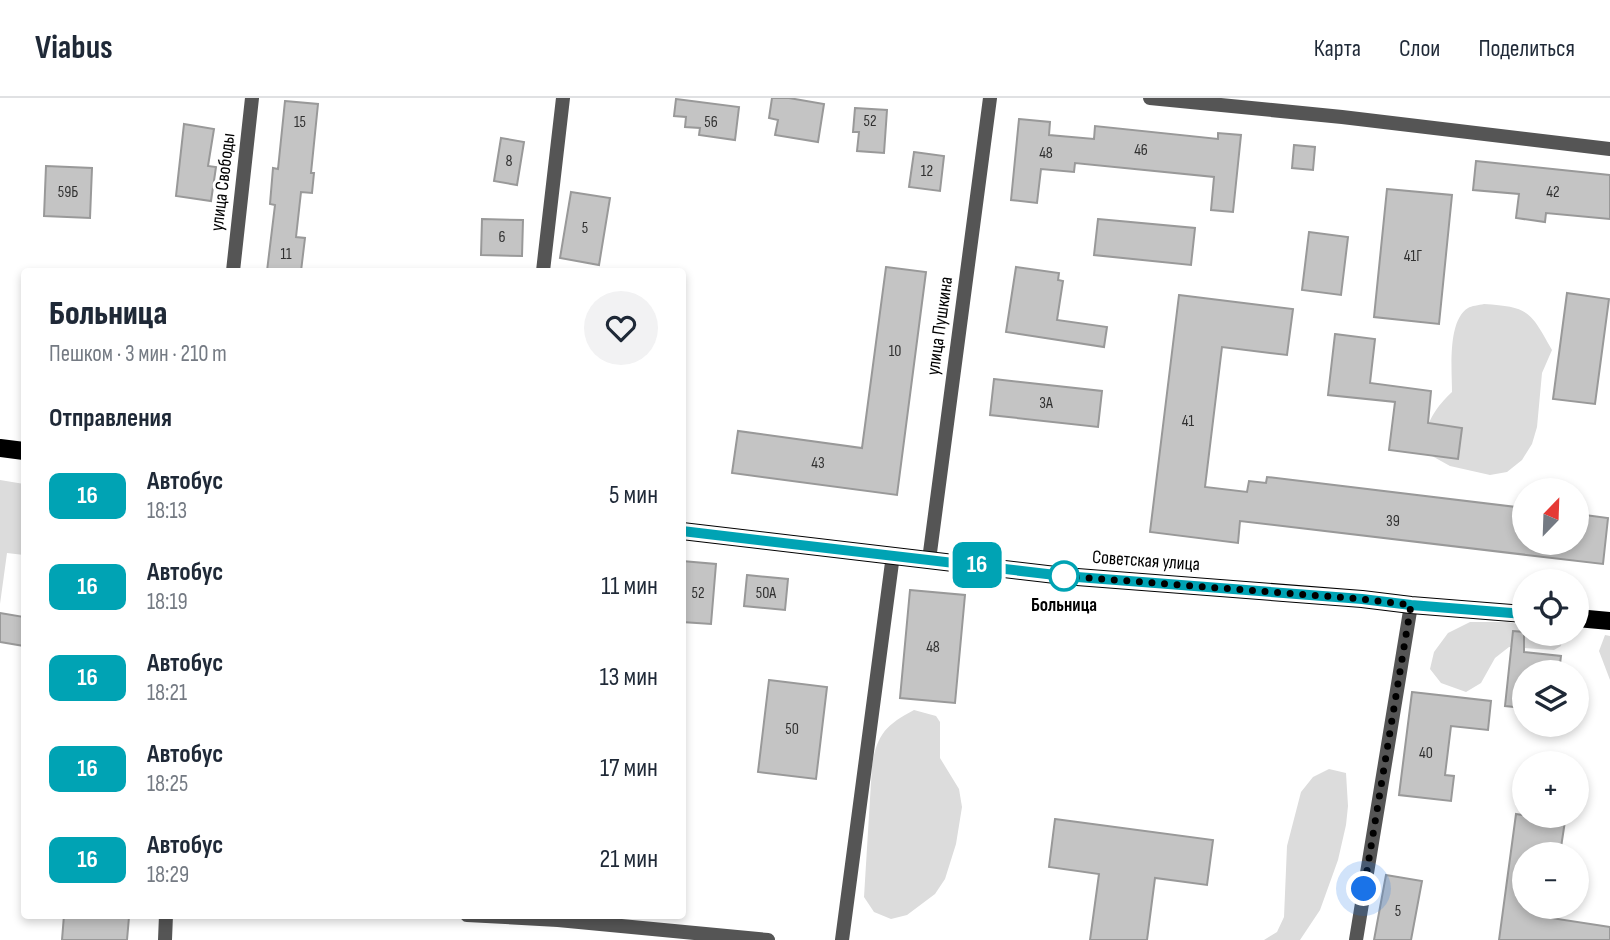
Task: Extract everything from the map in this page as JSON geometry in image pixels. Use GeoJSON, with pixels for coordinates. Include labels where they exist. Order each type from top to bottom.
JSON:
{"type":"FeatureCollection","features":[{"type":"Feature","properties":{"kind":"main road"},"geometry":{"type":"LineString","coordinates":[[0,448],[21,451]]}},
{"type":"Feature","properties":{"kind":"main road","name":"Советская улица"},"geometry":{"type":"LineString","coordinates":[[686,531],[1064,576],[1512,613]]}},
{"type":"Feature","properties":{"kind":"main road"},"geometry":{"type":"LineString","coordinates":[[1589,619],[1610,621]]}},
{"type":"Feature","properties":{"kind":"street","name":"улица Свободы"},"geometry":{"type":"LineString","coordinates":[[233,268],[252,98]]}},
{"type":"Feature","properties":{"kind":"street"},"geometry":{"type":"LineString","coordinates":[[543,268],[563,98]]}},
{"type":"Feature","properties":{"kind":"street","name":"улица Пушкина"},"geometry":{"type":"LineString","coordinates":[[929,560],[990,98]]}},
{"type":"Feature","properties":{"kind":"street"},"geometry":{"type":"LineString","coordinates":[[1150,98],[1342,117],[1610,149]]}},
{"type":"Feature","properties":{"kind":"street"},"geometry":{"type":"LineString","coordinates":[[842,940],[893,555]]}},
{"type":"Feature","properties":{"kind":"street"},"geometry":{"type":"LineString","coordinates":[[1356,940],[1411,605]]}},
{"type":"Feature","properties":{"kind":"street"},"geometry":{"type":"LineString","coordinates":[[165,940],[166,919]]}},
{"type":"Feature","properties":{"kind":"street"},"geometry":{"type":"LineString","coordinates":[[540,919],[768,940]]}},
{"type":"Feature","properties":{"kind":"shaded area"},"geometry":{"type":"Polygon","coordinates":[[[1484,304],[1511,307],[1527,314],[1552,350],[1542,373],[1537,427],[1532,444],[1522,460],[1507,472],[1490,475],[1450,466],[1432,456],[1423,440],[1434,414],[1452,392],[1452,347],[1461,314],[1468,308],[1484,304]]]}},
{"type":"Feature","properties":{"kind":"shaded area"},"geometry":{"type":"Polygon","coordinates":[[[0,480],[21,484],[21,555],[7,553],[0,604],[0,480]]]}},
{"type":"Feature","properties":{"kind":"shaded area"},"geometry":{"type":"Polygon","coordinates":[[[1470,622],[1507,622],[1512,623],[1512,646],[1561,646],[1554,650],[1509,647],[1495,658],[1481,683],[1466,692],[1441,683],[1430,669],[1434,652],[1448,633],[1470,622]]]}},
{"type":"Feature","properties":{"kind":"shaded area"},"geometry":{"type":"Polygon","coordinates":[[[1605,635],[1610,636],[1610,680],[1599,651],[1605,635]]]}},
{"type":"Feature","properties":{"kind":"shaded area"},"geometry":{"type":"Polygon","coordinates":[[[914,710],[936,716],[940,722],[940,758],[959,789],[962,807],[956,844],[945,879],[935,894],[907,915],[891,919],[874,912],[864,897],[872,766],[884,732],[914,710]]]}},
{"type":"Feature","properties":{"kind":"shaded area"},"geometry":{"type":"Polygon","coordinates":[[[1329,769],[1346,773],[1348,806],[1338,860],[1320,910],[1300,940],[1264,940],[1277,932],[1284,917],[1287,846],[1301,792],[1313,777],[1329,769]]]}},
{"type":"Feature","properties":{"kind":"building"},"geometry":{"type":"Polygon","coordinates":[[[772,98],[824,104],[818,142],[775,135],[778,120],[769,118],[772,98]]]}},
{"type":"Feature","properties":{"kind":"building"},"geometry":{"type":"Polygon","coordinates":[[[676,99],[739,107],[735,140],[699,135],[700,128],[685,127],[686,117],[674,116],[676,99]]]}},
{"type":"Feature","properties":{"kind":"building"},"geometry":{"type":"Polygon","coordinates":[[[285,101],[318,104],[311,173],[314,173],[312,193],[301,192],[296,237],[305,238],[301,268],[267,268],[275,205],[270,204],[273,168],[278,169],[285,101]]]}},
{"type":"Feature","properties":{"kind":"building"},"geometry":{"type":"Polygon","coordinates":[[[855,108],[887,110],[884,153],[857,151],[859,132],[853,132],[855,108]]]}},
{"type":"Feature","properties":{"kind":"building"},"geometry":{"type":"Polygon","coordinates":[[[1019,119],[1050,122],[1049,135],[1094,139],[1095,126],[1218,139],[1218,133],[1241,135],[1233,212],[1211,210],[1214,177],[1075,163],[1074,172],[1041,169],[1037,203],[1011,200],[1019,119]]]}},
{"type":"Feature","properties":{"kind":"building"},"geometry":{"type":"Polygon","coordinates":[[[184,124],[214,129],[208,166],[216,167],[211,201],[176,196],[184,124]]]}},
{"type":"Feature","properties":{"kind":"building"},"geometry":{"type":"Polygon","coordinates":[[[501,138],[524,142],[517,185],[494,181],[501,138]]]}},
{"type":"Feature","properties":{"kind":"building"},"geometry":{"type":"Polygon","coordinates":[[[1294,145],[1315,147],[1313,170],[1292,168],[1294,145]]]}},
{"type":"Feature","properties":{"kind":"building"},"geometry":{"type":"Polygon","coordinates":[[[914,152],[944,156],[940,191],[909,187],[914,152]]]}},
{"type":"Feature","properties":{"kind":"building"},"geometry":{"type":"Polygon","coordinates":[[[1476,161],[1610,175],[1610,219],[1546,213],[1545,222],[1516,218],[1519,194],[1473,190],[1476,161]]]}},
{"type":"Feature","properties":{"kind":"building"},"geometry":{"type":"Polygon","coordinates":[[[46,166],[92,168],[90,218],[44,216],[46,166]]]}},
{"type":"Feature","properties":{"kind":"building"},"geometry":{"type":"Polygon","coordinates":[[[1387,189],[1452,195],[1439,324],[1374,317],[1387,189]]]}},
{"type":"Feature","properties":{"kind":"building"},"geometry":{"type":"Polygon","coordinates":[[[571,192],[610,198],[599,265],[560,258],[571,192]]]}},
{"type":"Feature","properties":{"kind":"building"},"geometry":{"type":"Polygon","coordinates":[[[482,219],[523,220],[522,256],[481,255],[482,219]]]}},
{"type":"Feature","properties":{"kind":"building"},"geometry":{"type":"Polygon","coordinates":[[[1098,219],[1195,228],[1191,265],[1094,255],[1098,219]]]}},
{"type":"Feature","properties":{"kind":"building"},"geometry":{"type":"Polygon","coordinates":[[[1309,232],[1348,237],[1341,295],[1302,290],[1309,232]]]}},
{"type":"Feature","properties":{"kind":"building"},"geometry":{"type":"Polygon","coordinates":[[[886,267],[926,272],[897,495],[732,473],[738,431],[862,448],[886,267]]]}},
{"type":"Feature","properties":{"kind":"building"},"geometry":{"type":"Polygon","coordinates":[[[1016,267],[1059,273],[1058,280],[1063,281],[1057,320],[1107,327],[1104,347],[1006,332],[1016,267]]]}},
{"type":"Feature","properties":{"kind":"building"},"geometry":{"type":"Polygon","coordinates":[[[1567,293],[1609,299],[1595,404],[1553,399],[1567,293]]]}},
{"type":"Feature","properties":{"kind":"building"},"geometry":{"type":"Polygon","coordinates":[[[1179,295],[1293,309],[1287,355],[1222,347],[1205,487],[1247,492],[1249,481],[1266,483],[1267,477],[1512,507],[1512,553],[1240,521],[1238,543],[1150,532],[1179,295]]]}},
{"type":"Feature","properties":{"kind":"building"},"geometry":{"type":"Polygon","coordinates":[[[1335,334],[1375,339],[1370,383],[1431,391],[1428,423],[1462,428],[1458,459],[1389,450],[1395,402],[1328,395],[1335,334]]]}},
{"type":"Feature","properties":{"kind":"building"},"geometry":{"type":"Polygon","coordinates":[[[994,379],[1102,391],[1098,427],[990,415],[994,379]]]}},
{"type":"Feature","properties":{"kind":"building"},"geometry":{"type":"Polygon","coordinates":[[[1589,516],[1608,518],[1603,564],[1527,555],[1589,555],[1589,516]]]}},
{"type":"Feature","properties":{"kind":"building"},"geometry":{"type":"Polygon","coordinates":[[[686,561],[716,564],[711,624],[686,622],[686,561]]]}},
{"type":"Feature","properties":{"kind":"building"},"geometry":{"type":"Polygon","coordinates":[[[747,575],[788,579],[785,610],[744,606],[747,575]]]}},
{"type":"Feature","properties":{"kind":"building"},"geometry":{"type":"Polygon","coordinates":[[[910,590],[965,595],[955,703],[900,698],[910,590]]]}},
{"type":"Feature","properties":{"kind":"building"},"geometry":{"type":"Polygon","coordinates":[[[0,613],[21,616],[21,646],[0,642],[0,613]]]}},
{"type":"Feature","properties":{"kind":"building"},"geometry":{"type":"Polygon","coordinates":[[[1512,640],[1512,646],[1524,646],[1524,652],[1561,656],[1560,660],[1512,660],[1512,707],[1505,706],[1512,640]]]}},
{"type":"Feature","properties":{"kind":"building"},"geometry":{"type":"Polygon","coordinates":[[[769,680],[827,687],[816,779],[758,772],[769,680]]]}},
{"type":"Feature","properties":{"kind":"building"},"geometry":{"type":"Polygon","coordinates":[[[1412,692],[1491,701],[1488,730],[1451,726],[1445,775],[1454,776],[1451,801],[1399,795],[1412,692]]]}},
{"type":"Feature","properties":{"kind":"building"},"geometry":{"type":"Polygon","coordinates":[[[1055,819],[1213,840],[1207,885],[1155,878],[1147,940],[1090,940],[1099,874],[1049,867],[1055,819]]]}},
{"type":"Feature","properties":{"kind":"building"},"geometry":{"type":"Polygon","coordinates":[[[1514,828],[1564,828],[1562,842],[1512,842],[1514,828]]]}},
{"type":"Feature","properties":{"kind":"building"},"geometry":{"type":"Polygon","coordinates":[[[1512,844],[1512,919],[1558,919],[1610,927],[1610,940],[1499,940],[1512,844]]]}},
{"type":"Feature","properties":{"kind":"building"},"geometry":{"type":"Polygon","coordinates":[[[1386,875],[1422,881],[1411,940],[1374,940],[1386,875]]]}},
{"type":"Feature","properties":{"kind":"building"},"geometry":{"type":"Polygon","coordinates":[[[64,919],[129,919],[127,940],[62,940],[64,919]]]}},
{"type":"Feature","properties":{"kind":"bus line","name":"16"},"geometry":{"type":"LineString","coordinates":[[686,531],[1064,576],[1512,613]]}},
{"type":"Feature","properties":{"kind":"place","name":"Больница"},"geometry":{"type":"Point","coordinates":[1064,576]}},
{"type":"Feature","properties":{"kind":"route"},"geometry":{"type":"LineString","coordinates":[[1064,576],[1411,605],[1364,889]]}}]}
